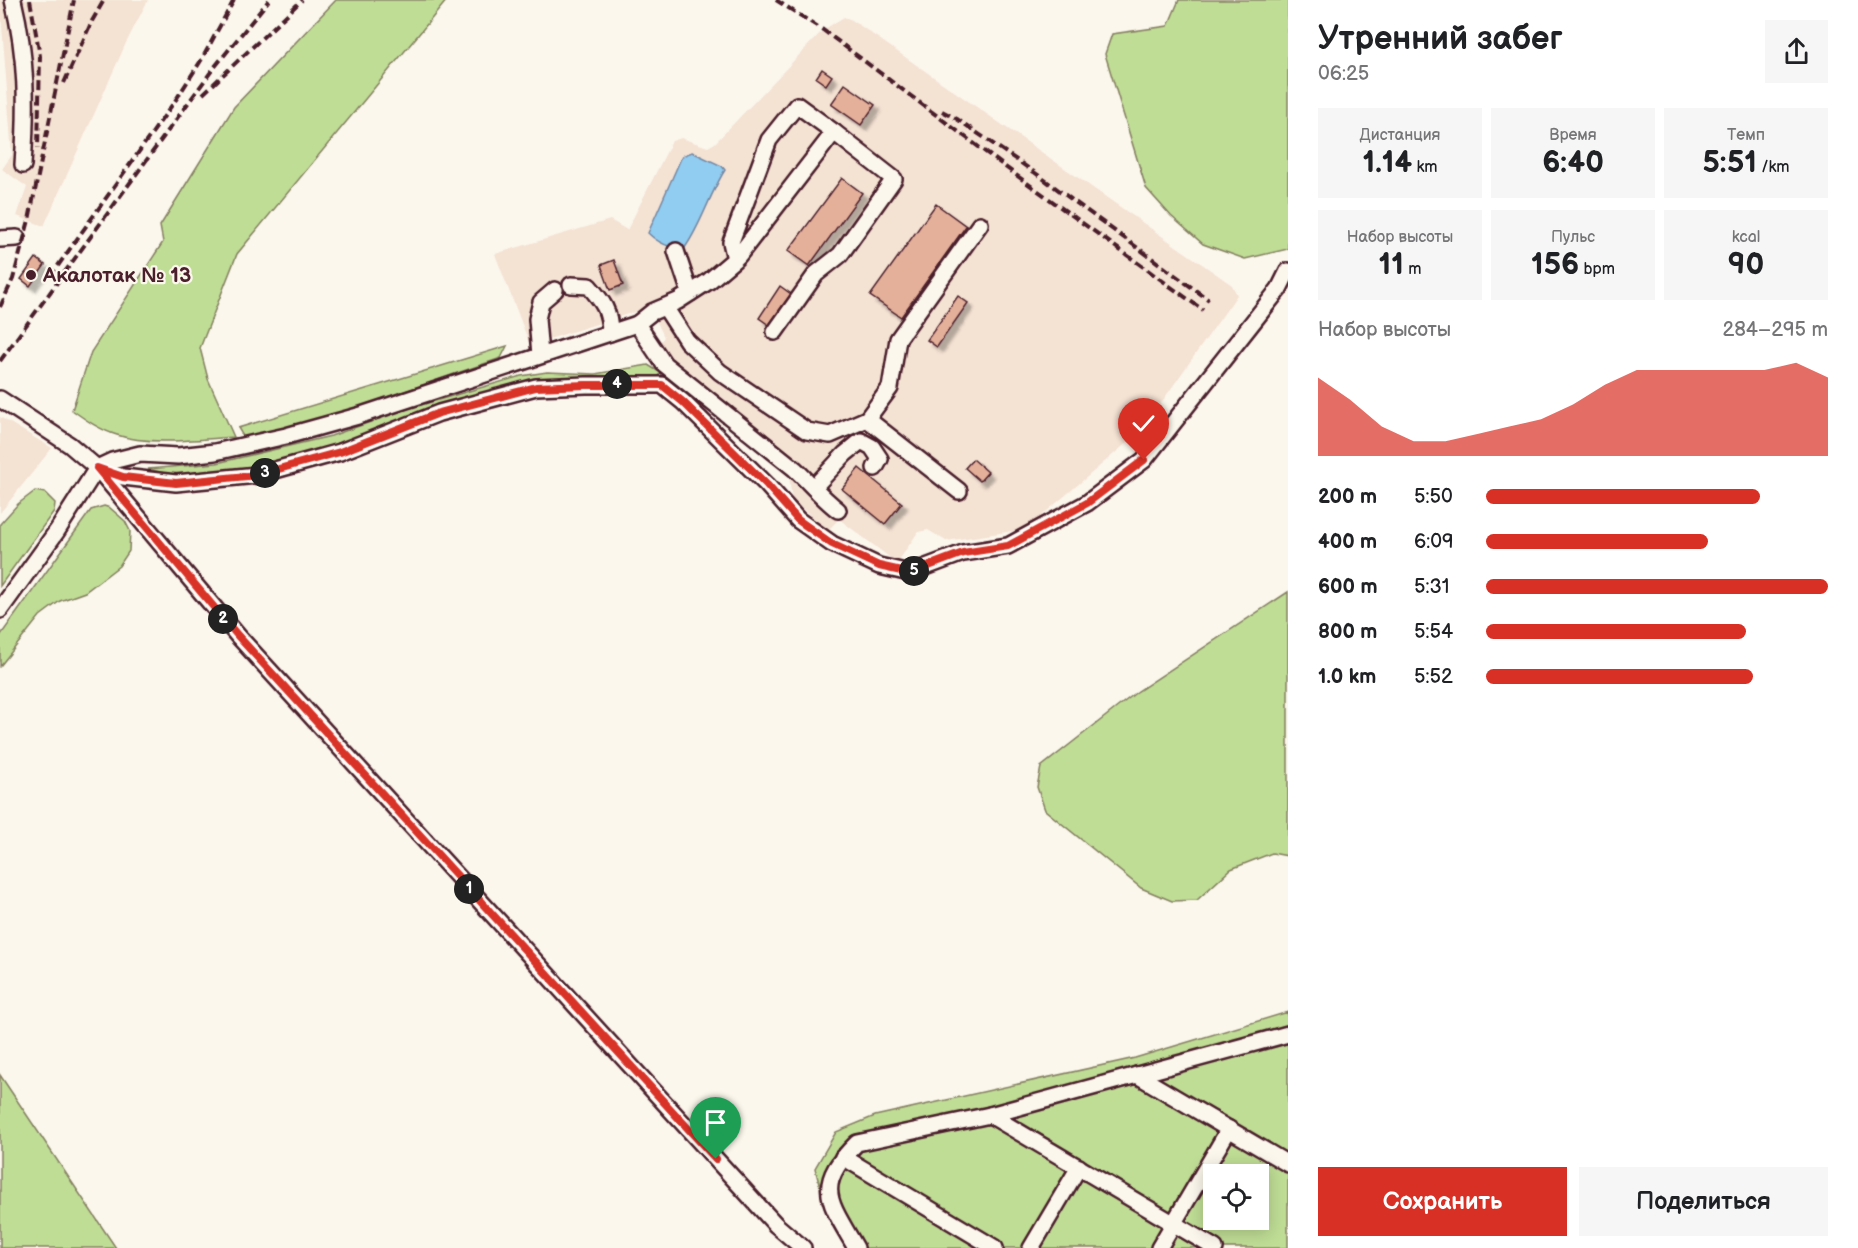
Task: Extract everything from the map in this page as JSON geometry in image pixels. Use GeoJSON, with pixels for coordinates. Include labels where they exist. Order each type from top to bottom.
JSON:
{"type":"FeatureCollection","features":[{"type":"Feature","properties":{"kind":"street"},"geometry":{"type":"LineString","coordinates":[[13,1],[24,55],[26,111],[22,165]]}},
{"type":"Feature","properties":{"kind":"street"},"geometry":{"type":"LineString","coordinates":[[735,259],[731,242],[769,140],[797,105],[894,179],[840,255],[816,274],[775,332]]}},
{"type":"Feature","properties":{"kind":"street"},"geometry":{"type":"LineString","coordinates":[[0,610],[57,531],[97,468],[112,461],[141,454],[178,456],[215,452],[286,436],[358,416],[637,324],[652,312],[665,307],[709,281],[735,259],[834,132]]}},
{"type":"Feature","properties":{"kind":"street"},"geometry":{"type":"LineString","coordinates":[[665,307],[687,341],[720,372],[807,431],[830,435],[867,419],[890,388],[898,339],[980,224]]}},
{"type":"Feature","properties":{"kind":"street"},"geometry":{"type":"LineString","coordinates":[[0,239],[17,238]]}},
{"type":"Feature","properties":{"kind":"street"},"geometry":{"type":"LineString","coordinates":[[676,251],[690,293]]}},
{"type":"Feature","properties":{"kind":"street"},"geometry":{"type":"LineString","coordinates":[[97,468],[123,477],[176,483],[257,475],[340,452],[439,413],[536,387],[662,385],[683,402],[767,485],[798,520],[832,544],[879,566],[910,573],[963,553],[1008,546],[1087,503],[1144,460],[1279,289],[1288,271]]}},
{"type":"Feature","properties":{"kind":"street"},"geometry":{"type":"LineString","coordinates":[[571,285],[589,286],[603,302],[610,320],[610,333]]}},
{"type":"Feature","properties":{"kind":"street"},"geometry":{"type":"LineString","coordinates":[[540,355],[537,319],[542,302],[555,290]]}},
{"type":"Feature","properties":{"kind":"street"},"geometry":{"type":"LineString","coordinates":[[637,324],[664,364],[795,468],[821,497],[838,510]]}},
{"type":"Feature","properties":{"kind":"street"},"geometry":{"type":"LineString","coordinates":[[0,399],[61,439],[97,468],[238,636],[768,1216],[803,1248]]}},
{"type":"Feature","properties":{"kind":"street"},"geometry":{"type":"LineString","coordinates":[[867,419],[958,491]]}},
{"type":"Feature","properties":{"kind":"street"},"geometry":{"type":"LineString","coordinates":[[814,487],[845,454],[861,441],[872,447],[880,459],[875,468]]}},
{"type":"Feature","properties":{"kind":"street"},"geometry":{"type":"LineString","coordinates":[[856,1248],[832,1206],[829,1186],[835,1167],[857,1143],[990,1115],[1287,1035]]}},
{"type":"Feature","properties":{"kind":"street"},"geometry":{"type":"LineString","coordinates":[[1137,1075],[1288,1164]]}},
{"type":"Feature","properties":{"kind":"street"},"geometry":{"type":"LineString","coordinates":[[990,1115],[1215,1248]]}},
{"type":"Feature","properties":{"kind":"street"},"geometry":{"type":"LineString","coordinates":[[1159,1248],[1229,1129]]}},
{"type":"Feature","properties":{"kind":"street"},"geometry":{"type":"LineString","coordinates":[[843,1157],[995,1248]]}},
{"type":"Feature","properties":{"kind":"street"},"geometry":{"type":"LineString","coordinates":[[1031,1248],[1079,1167]]}},
{"type":"Feature","properties":{"kind":"shaded area"},"geometry":{"type":"Polygon","coordinates":[[[0,0],[148,0],[126,43],[44,226],[17,216],[27,187],[2,169],[12,155],[0,0]]]}},
{"type":"Feature","properties":{"kind":"shaded area"},"geometry":{"type":"Polygon","coordinates":[[[844,17],[852,20],[1232,285],[1237,295],[1142,430],[1026,529],[946,541],[928,530],[918,532],[897,563],[839,519],[828,530],[792,500],[789,477],[799,463],[676,363],[659,344],[664,337],[650,307],[530,345],[495,254],[610,220],[627,230],[672,141],[681,138],[708,147],[715,143],[823,30],[844,17]]]}},
{"type":"Feature","properties":{"kind":"shaded area"},"geometry":{"type":"Polygon","coordinates":[[[0,417],[52,448],[0,513],[0,417]]]}},
{"type":"Feature","properties":{"kind":"green space"},"geometry":{"type":"Polygon","coordinates":[[[336,0],[447,0],[237,254],[200,348],[208,379],[234,437],[175,441],[144,440],[117,435],[93,424],[72,410],[91,352],[163,242],[160,226],[234,107],[336,0]]]}},
{"type":"Feature","properties":{"kind":"green space"},"geometry":{"type":"Polygon","coordinates":[[[1179,0],[1288,0],[1288,249],[1245,259],[1203,244],[1171,216],[1146,188],[1105,54],[1112,34],[1168,26],[1179,0]]]}},
{"type":"Feature","properties":{"kind":"green space"},"geometry":{"type":"Polygon","coordinates":[[[507,346],[501,358],[332,416],[244,438],[238,428],[507,346]]]}},
{"type":"Feature","properties":{"kind":"green space"},"geometry":{"type":"Polygon","coordinates":[[[648,365],[661,373],[655,378],[535,383],[254,471],[184,478],[148,469],[217,463],[331,436],[407,409],[521,376],[547,372],[595,374],[648,365]]]}},
{"type":"Feature","properties":{"kind":"green space"},"geometry":{"type":"Polygon","coordinates":[[[35,491],[45,493],[55,503],[54,511],[0,586],[0,524],[18,504],[35,491]]]}},
{"type":"Feature","properties":{"kind":"green space"},"geometry":{"type":"Polygon","coordinates":[[[104,506],[110,508],[125,521],[130,531],[129,551],[119,566],[85,592],[60,601],[40,616],[0,666],[0,636],[91,510],[104,506]]]}},
{"type":"Feature","properties":{"kind":"green space"},"geometry":{"type":"Polygon","coordinates":[[[1288,592],[1288,856],[1272,853],[1231,869],[1197,900],[1172,901],[1141,888],[1045,810],[1037,787],[1041,767],[1138,691],[1288,592]]]}},
{"type":"Feature","properties":{"kind":"green space"},"geometry":{"type":"Polygon","coordinates":[[[1288,1012],[1288,1248],[848,1248],[825,1206],[815,1168],[836,1132],[875,1116],[1135,1058],[1288,1012]]]}},
{"type":"Feature","properties":{"kind":"green space"},"geometry":{"type":"Polygon","coordinates":[[[0,1075],[116,1248],[0,1248],[0,1075]]]}},
{"type":"Feature","properties":{"kind":"water"},"geometry":{"type":"Polygon","coordinates":[[[692,152],[722,166],[725,170],[684,249],[664,244],[648,233],[682,156],[692,152]]]}},
{"type":"Feature","properties":{"kind":"building"},"geometry":{"type":"Polygon","coordinates":[[[822,69],[832,76],[826,85],[816,78],[822,69]]]}},
{"type":"Feature","properties":{"kind":"building"},"geometry":{"type":"Polygon","coordinates":[[[845,84],[875,105],[861,125],[831,104],[845,84]]]}},
{"type":"Feature","properties":{"kind":"building"},"geometry":{"type":"Polygon","coordinates":[[[842,178],[862,193],[809,266],[788,251],[842,178]]]}},
{"type":"Feature","properties":{"kind":"building"},"geometry":{"type":"Polygon","coordinates":[[[936,204],[966,226],[901,317],[870,296],[936,204]]]}},
{"type":"Feature","properties":{"kind":"building","name":"Акалотак № 13"},"geometry":{"type":"Polygon","coordinates":[[[36,258],[45,265],[30,286],[21,279],[36,258]]]}},
{"type":"Feature","properties":{"kind":"building"},"geometry":{"type":"Polygon","coordinates":[[[614,260],[623,285],[610,290],[601,265],[614,260]]]}},
{"type":"Feature","properties":{"kind":"building"},"geometry":{"type":"Polygon","coordinates":[[[780,286],[791,294],[769,325],[759,318],[780,286]]]}},
{"type":"Feature","properties":{"kind":"building"},"geometry":{"type":"Polygon","coordinates":[[[958,296],[968,303],[937,347],[927,340],[958,296]]]}},
{"type":"Feature","properties":{"kind":"building"},"geometry":{"type":"Polygon","coordinates":[[[973,459],[988,472],[980,481],[965,468],[973,459]]]}},
{"type":"Feature","properties":{"kind":"building"},"geometry":{"type":"Polygon","coordinates":[[[859,468],[902,503],[885,524],[842,489],[859,468]]]}},
{"type":"Feature","properties":{"kind":"railway"},"geometry":{"type":"LineString","coordinates":[[30,0],[40,56],[38,148]]}},
{"type":"Feature","properties":{"kind":"railway"},"geometry":{"type":"LineString","coordinates":[[0,307],[13,279],[29,220],[74,0]]}},
{"type":"Feature","properties":{"kind":"railway"},"geometry":{"type":"LineString","coordinates":[[64,83],[104,0]]}},
{"type":"Feature","properties":{"kind":"railway"},"geometry":{"type":"LineString","coordinates":[[50,277],[177,98],[202,59],[234,0]]}},
{"type":"Feature","properties":{"kind":"railway"},"geometry":{"type":"LineString","coordinates":[[0,361],[213,69],[269,0]]}},
{"type":"Feature","properties":{"kind":"railway"},"geometry":{"type":"LineString","coordinates":[[203,94],[302,0]]}},
{"type":"Feature","properties":{"kind":"railway"},"geometry":{"type":"LineString","coordinates":[[776,0],[823,30],[1016,175],[1203,310]]}},
{"type":"Feature","properties":{"kind":"railway"},"geometry":{"type":"LineString","coordinates":[[942,111],[1034,172],[1209,300]]}},
{"type":"Feature","properties":{"kind":"place","name":"Акалотак № 13"},"geometry":{"type":"Point","coordinates":[31,275]}},
{"type":"Feature","properties":{"kind":"route"},"geometry":{"type":"LineString","coordinates":[[716,1159],[238,636],[97,468],[123,477],[176,483],[257,475],[340,452],[439,413],[536,387],[662,385],[683,402],[767,485],[798,520],[832,544],[879,566],[910,573],[963,553],[1008,546],[1087,503],[1144,460]]}}]}
